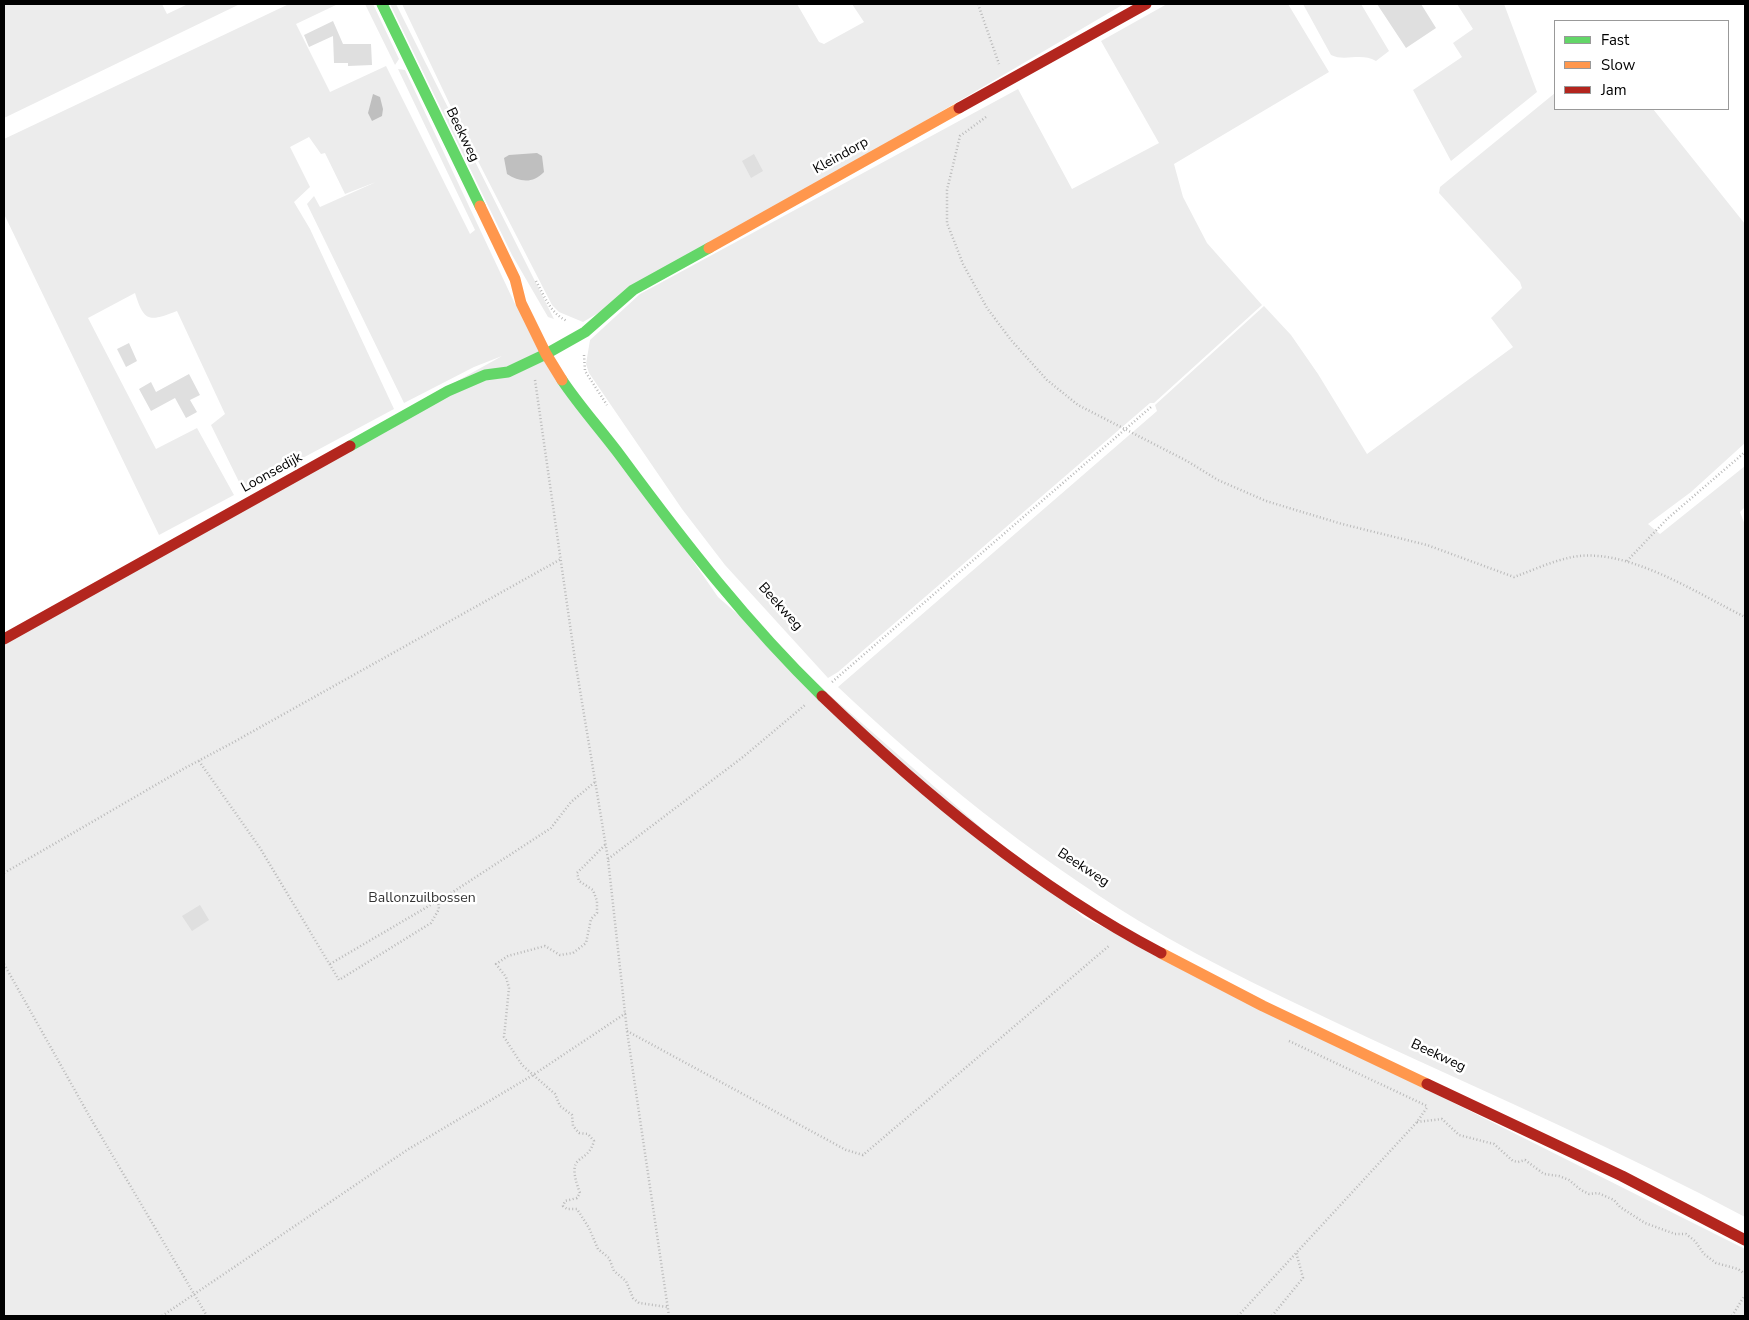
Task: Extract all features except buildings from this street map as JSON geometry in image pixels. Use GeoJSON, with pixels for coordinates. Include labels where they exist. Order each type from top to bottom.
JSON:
{"type":"FeatureCollection","features":[{"type":"Feature","properties":{"kind":"main road","name":"Beekweg"},"geometry":{"type":"LineString","coordinates":[[382,4],[515,279],[537,308]]}},
{"type":"Feature","properties":{"kind":"main road","name":"Kleindorp"},"geometry":{"type":"LineString","coordinates":[[560,347],[585,332],[633,290],[1146,4]]}},
{"type":"Feature","properties":{"kind":"main road","name":"Beekweg"},"geometry":{"type":"LineString","coordinates":[[515,279],[521,303],[546,354],[577,403],[597,424],[690,550],[752,624],[819,693],[876,748],[948,810],[1053,888],[1122,932],[1262,1006],[1622,1176],[1745,1240]]}},
{"type":"Feature","properties":{"kind":"main road","name":"Loonsedijk"},"geometry":{"type":"LineString","coordinates":[[4,640],[448,391],[485,375],[508,372],[560,347]]}},
{"type":"Feature","properties":{"kind":"main road","name":"Beekweg"},"geometry":{"type":"LineString","coordinates":[[588,396],[597,424]]}},
{"type":"Feature","properties":{"kind":"path"},"geometry":{"type":"LineString","coordinates":[[978,4],[1005,82]]}},
{"type":"Feature","properties":{"kind":"path"},"geometry":{"type":"LineString","coordinates":[[990,114],[960,136],[947,190],[948,223],[963,264],[988,308],[1011,340],[1047,380],[1078,405],[1187,460],[1218,480],[1266,501],[1342,524],[1427,545],[1514,577],[1569,558],[1605,555],[1628,561],[1745,617]]}},
{"type":"Feature","properties":{"kind":"path"},"geometry":{"type":"LineString","coordinates":[[585,332],[586,345],[583,360],[586,371],[610,410]]}},
{"type":"Feature","properties":{"kind":"path"},"geometry":{"type":"LineString","coordinates":[[533,360],[560,559],[608,859],[627,1031],[668,1316]]}},
{"type":"Feature","properties":{"kind":"path"},"geometry":{"type":"LineString","coordinates":[[837,690],[830,684],[1151,407]]}},
{"type":"Feature","properties":{"kind":"path"},"geometry":{"type":"LineString","coordinates":[[1628,561],[1667,518],[1745,452]]}},
{"type":"Feature","properties":{"kind":"path"},"geometry":{"type":"LineString","coordinates":[[4,873],[199,761],[560,559]]}},
{"type":"Feature","properties":{"kind":"path"},"geometry":{"type":"LineString","coordinates":[[608,859],[743,757],[819,693]]}},
{"type":"Feature","properties":{"kind":"path"},"geometry":{"type":"LineString","coordinates":[[199,761],[260,848],[339,980],[431,924],[439,909],[438,901]]}},
{"type":"Feature","properties":{"kind":"path"},"geometry":{"type":"LineString","coordinates":[[330,964],[438,901],[551,828],[571,802],[595,782]]}},
{"type":"Feature","properties":{"kind":"path"},"geometry":{"type":"LineString","coordinates":[[605,844],[577,873],[579,881],[593,890],[597,901],[597,913],[591,919],[586,943],[573,953],[560,955],[545,946],[508,956],[496,964],[506,977],[509,988],[504,1038],[522,1065],[555,1094],[560,1106],[572,1115],[574,1126],[579,1133],[588,1134],[594,1141],[593,1146],[574,1167],[573,1175],[580,1194],[577,1198],[565,1201],[563,1206],[567,1209],[577,1209],[582,1214],[598,1248],[609,1258],[614,1271],[626,1281],[633,1298],[638,1303],[667,1307]]}},
{"type":"Feature","properties":{"kind":"path"},"geometry":{"type":"LineString","coordinates":[[627,1031],[846,1150],[863,1155],[1012,1030],[1122,932]]}},
{"type":"Feature","properties":{"kind":"path"},"geometry":{"type":"LineString","coordinates":[[4,964],[91,1119],[207,1316]]}},
{"type":"Feature","properties":{"kind":"path"},"geometry":{"type":"LineString","coordinates":[[162,1316],[407,1150],[533,1075],[626,1013]]}},
{"type":"Feature","properties":{"kind":"path"},"geometry":{"type":"LineString","coordinates":[[1238,1316],[1417,1122],[1442,1119],[1459,1135],[1494,1144],[1513,1160],[1518,1162],[1526,1160],[1544,1174],[1559,1176],[1569,1180],[1589,1194],[1598,1193],[1614,1200],[1620,1207],[1645,1223],[1675,1234],[1686,1234],[1695,1241],[1710,1259],[1716,1263],[1738,1269],[1745,1274]]}},
{"type":"Feature","properties":{"kind":"path"},"geometry":{"type":"LineString","coordinates":[[1272,1316],[1303,1278],[1296,1252]]}},
{"type":"Feature","properties":{"kind":"path"},"geometry":{"type":"LineString","coordinates":[[1732,1316],[1745,1295]]}},
{"type":"Feature","properties":{"kind":"green space"},"geometry":{"type":"Polygon","coordinates":[[[4,4],[162,4],[167,14],[188,4],[240,4],[4,118],[4,4]]]}},
{"type":"Feature","properties":{"kind":"green space","name":"Ballonzuilbossen"},"geometry":{"type":"Polygon","coordinates":[[[289,4],[338,4],[296,24],[330,92],[386,66],[470,234],[475,230],[398,69],[405,70],[515,304],[718,597],[1083,917],[1745,1249],[1745,1316],[4,1316],[4,634],[502,356],[474,367],[404,403],[307,204],[314,196],[320,207],[376,182],[345,194],[325,153],[321,154],[309,137],[290,147],[310,187],[294,202],[310,229],[394,409],[243,490],[211,425],[225,414],[177,311],[160,317],[149,317],[141,310],[135,293],[88,318],[156,449],[197,428],[234,495],[159,535],[4,214],[4,139],[289,4]]]}},
{"type":"Feature","properties":{"kind":"green space"},"geometry":{"type":"Polygon","coordinates":[[[365,4],[373,4],[399,59],[395,65],[365,4]]]}},
{"type":"Feature","properties":{"kind":"green space"},"geometry":{"type":"Polygon","coordinates":[[[390,4],[396,4],[554,319],[548,317],[512,255],[390,4]]]}},
{"type":"Feature","properties":{"kind":"green space"},"geometry":{"type":"Polygon","coordinates":[[[402,4],[797,4],[819,42],[824,44],[864,22],[852,4],[1124,4],[583,322],[559,312],[552,305],[462,130],[402,4]]]}},
{"type":"Feature","properties":{"kind":"green space"},"geometry":{"type":"Polygon","coordinates":[[[1167,4],[1288,4],[1329,72],[1174,164],[1183,197],[1207,243],[1262,305],[1154,403],[1150,403],[838,672],[828,678],[725,565],[682,509],[589,373],[586,364],[590,340],[640,294],[1018,89],[1072,189],[1159,143],[1101,41],[1167,4]]]}},
{"type":"Feature","properties":{"kind":"green space"},"geometry":{"type":"Polygon","coordinates":[[[1303,4],[1361,4],[1389,51],[1376,61],[1365,57],[1342,58],[1331,55],[1303,4]]]}},
{"type":"Feature","properties":{"kind":"green space"},"geometry":{"type":"Polygon","coordinates":[[[1457,4],[1504,4],[1537,92],[1451,161],[1413,90],[1462,57],[1453,43],[1473,29],[1457,4]]]}},
{"type":"Feature","properties":{"kind":"green space"},"geometry":{"type":"Polygon","coordinates":[[[1554,94],[1554,110],[1654,110],[1745,224],[1745,443],[1691,492],[1648,524],[1660,534],[1745,466],[1745,507],[1740,512],[1745,525],[1745,1217],[1606,1147],[1283,997],[1224,968],[1139,921],[1059,869],[982,812],[909,751],[838,687],[1157,411],[1155,405],[1264,306],[1291,335],[1318,374],[1367,454],[1513,347],[1491,318],[1522,288],[1520,282],[1439,193],[1440,187],[1554,94]]]}},
{"type":"Feature","properties":{"kind":"shaded area"},"geometry":{"type":"Polygon","coordinates":[[[373,94],[380,97],[383,109],[382,116],[372,121],[368,113],[373,94]]]}},
{"type":"Feature","properties":{"kind":"shaded area"},"geometry":{"type":"Polygon","coordinates":[[[537,153],[542,156],[544,172],[540,176],[531,180],[521,180],[507,174],[504,158],[509,155],[537,153]]]}},
{"type":"Feature","properties":{"kind":"traffic: fast"},"geometry":{"type":"LineString","coordinates":[[382,4],[480,206]]}},
{"type":"Feature","properties":{"kind":"traffic: fast"},"geometry":{"type":"LineString","coordinates":[[350,446],[448,391],[485,375],[508,372],[546,354],[585,332],[633,290],[709,248]]}},
{"type":"Feature","properties":{"kind":"traffic: fast"},"geometry":{"type":"LineString","coordinates":[[562,380],[717,581],[768,640],[822,696]]}},
{"type":"Feature","properties":{"kind":"traffic: slow"},"geometry":{"type":"LineString","coordinates":[[709,248],[959,108]]}},
{"type":"Feature","properties":{"kind":"traffic: slow"},"geometry":{"type":"LineString","coordinates":[[480,206],[515,279],[521,303],[546,354],[562,380]]}},
{"type":"Feature","properties":{"kind":"traffic: slow"},"geometry":{"type":"LineString","coordinates":[[1161,953],[1263,1006],[1427,1084]]}},
{"type":"Feature","properties":{"kind":"traffic: jam"},"geometry":{"type":"LineString","coordinates":[[959,108],[1146,4]]}},
{"type":"Feature","properties":{"kind":"traffic: jam"},"geometry":{"type":"LineString","coordinates":[[4,639],[350,446]]}},
{"type":"Feature","properties":{"kind":"traffic: jam"},"geometry":{"type":"LineString","coordinates":[[822,696],[941,803],[1025,869],[1114,927],[1161,953]]}},
{"type":"Feature","properties":{"kind":"traffic: jam"},"geometry":{"type":"LineString","coordinates":[[1427,1084],[1622,1176],[1745,1240]]}}]}
